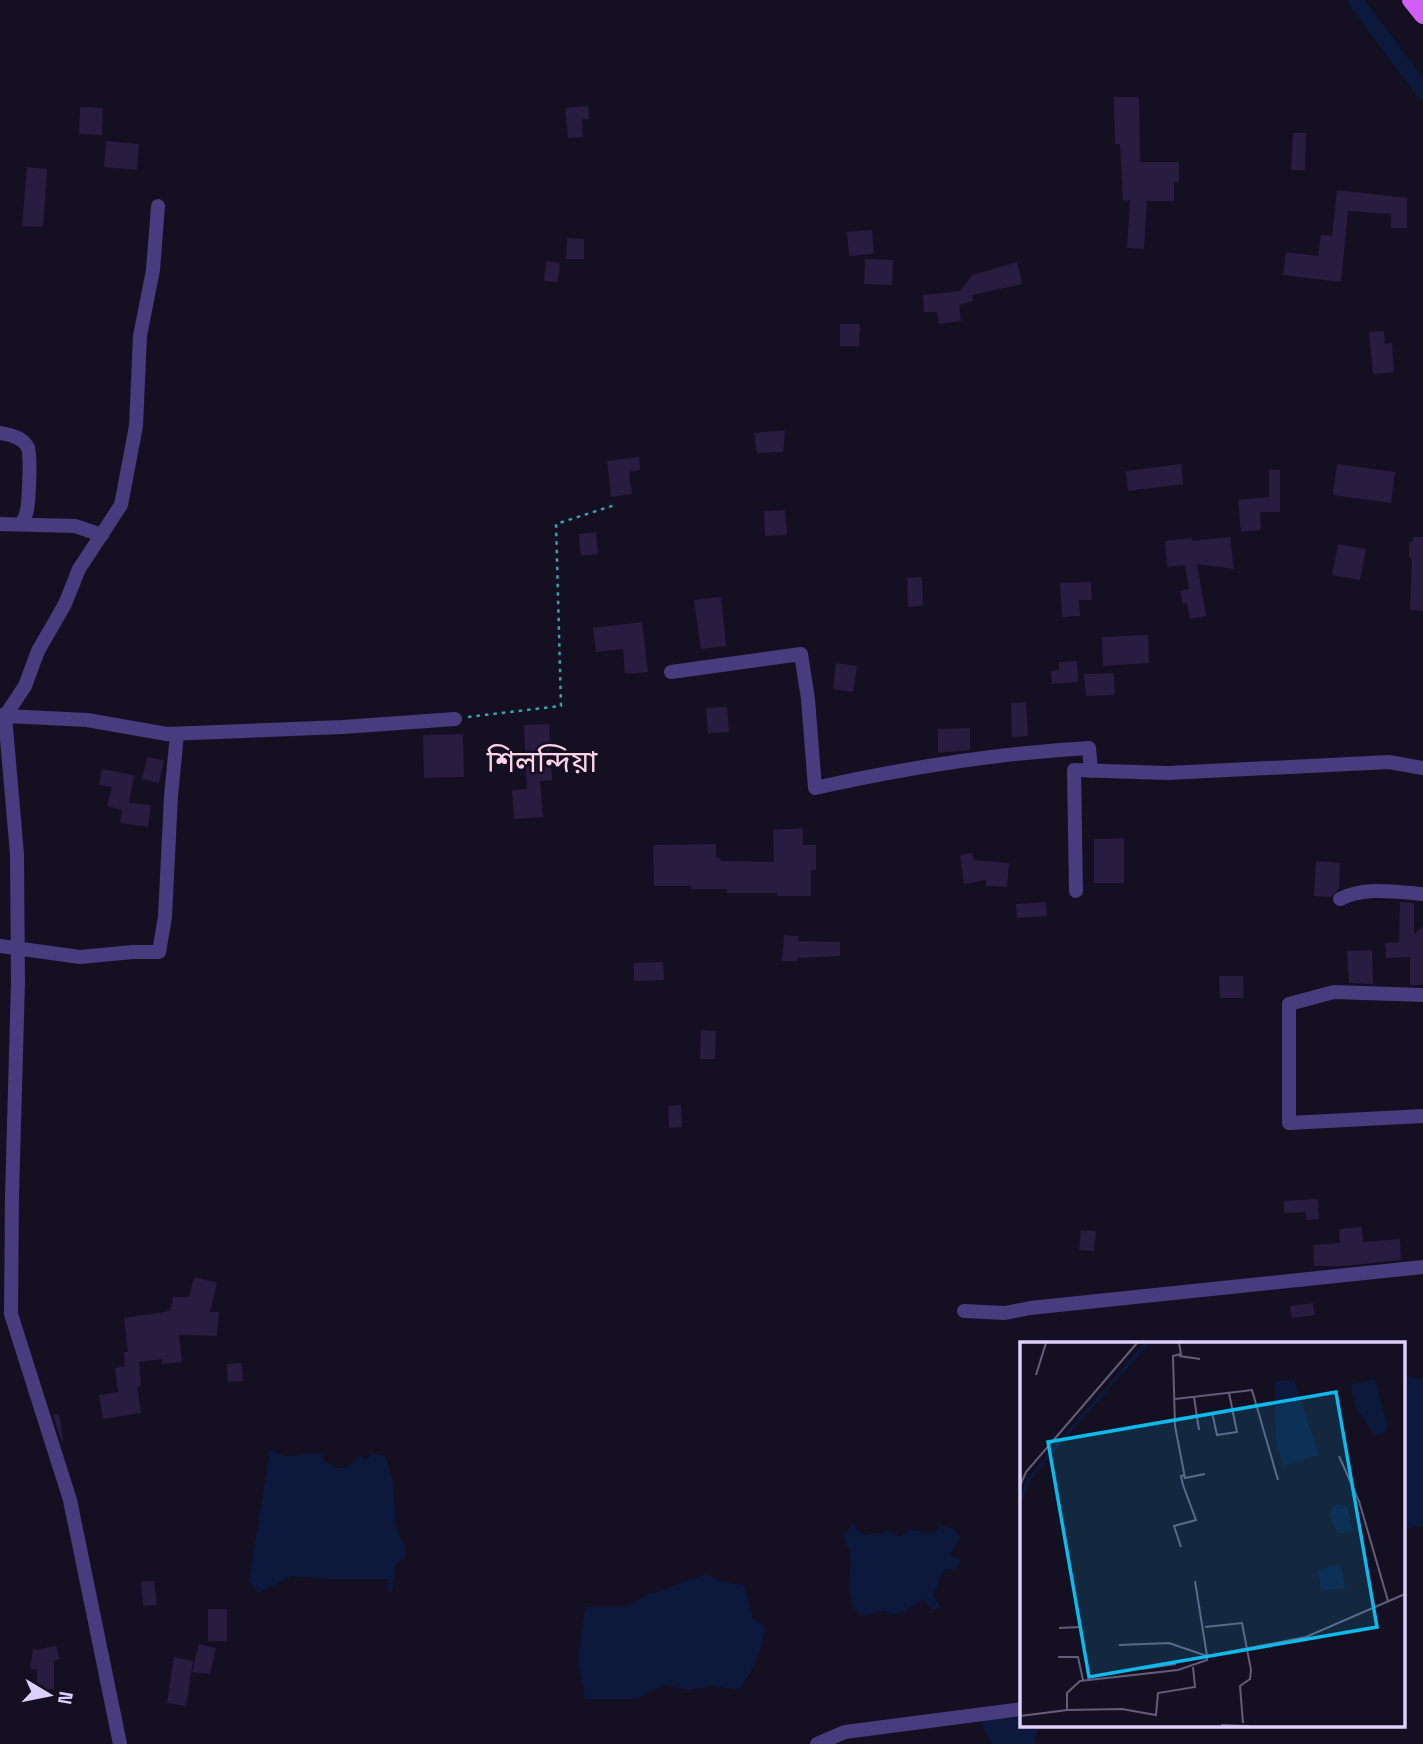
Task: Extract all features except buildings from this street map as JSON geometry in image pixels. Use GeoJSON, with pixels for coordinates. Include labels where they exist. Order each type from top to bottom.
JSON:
{"type":"FeatureCollection","features":[{"type":"Feature","properties":{"kind":"main road"},"geometry":{"type":"LineString","coordinates":[[1410,0],[1423,15]]}},
{"type":"Feature","properties":{"kind":"street"},"geometry":{"type":"LineString","coordinates":[[120,1744],[70,1500],[11,1314],[17,853],[3,715],[25,687],[38,651],[65,604],[79,569],[121,506],[136,426],[140,336],[153,270],[158,206]]}},
{"type":"Feature","properties":{"kind":"street"},"geometry":{"type":"LineString","coordinates":[[0,433],[14,436],[29,450],[28,504],[26,517],[21,523]]}},
{"type":"Feature","properties":{"kind":"street"},"geometry":{"type":"LineString","coordinates":[[0,524],[75,526],[102,535]]}},
{"type":"Feature","properties":{"kind":"street"},"geometry":{"type":"LineString","coordinates":[[671,672],[801,654],[808,699],[815,788],[885,772],[1030,751],[1089,748],[1091,771]]}},
{"type":"Feature","properties":{"kind":"street"},"geometry":{"type":"LineString","coordinates":[[3,715],[87,720],[167,734],[343,727],[455,719]]}},
{"type":"Feature","properties":{"kind":"street"},"geometry":{"type":"LineString","coordinates":[[0,946],[80,957],[159,952],[165,917],[177,734]]}},
{"type":"Feature","properties":{"kind":"street"},"geometry":{"type":"LineString","coordinates":[[1076,891],[1074,770],[1168,773],[1389,762],[1423,768]]}},
{"type":"Feature","properties":{"kind":"street"},"geometry":{"type":"LineString","coordinates":[[1340,899],[1378,891],[1423,894]]}},
{"type":"Feature","properties":{"kind":"street"},"geometry":{"type":"LineString","coordinates":[[1423,995],[1334,992],[1289,1004],[1289,1123],[1423,1116]]}},
{"type":"Feature","properties":{"kind":"street"},"geometry":{"type":"LineString","coordinates":[[964,1311],[1005,1313],[1030,1308],[1423,1267]]}},
{"type":"Feature","properties":{"kind":"street"},"geometry":{"type":"LineString","coordinates":[[817,1744],[845,1732],[1020,1709]]}},
{"type":"Feature","properties":{"kind":"path"},"geometry":{"type":"LineString","coordinates":[[455,719],[561,706],[556,523],[615,505]]}},
{"type":"Feature","properties":{"kind":"water"},"geometry":{"type":"Polygon","coordinates":[[[1406,1376],[1423,1379],[1423,1526],[1406,1529],[1406,1376]]]}},
{"type":"Feature","properties":{"kind":"water"},"geometry":{"type":"Polygon","coordinates":[[[270,1449],[289,1456],[322,1454],[323,1461],[337,1468],[347,1468],[357,1456],[366,1459],[372,1454],[385,1456],[392,1477],[398,1531],[406,1547],[404,1559],[396,1564],[392,1592],[387,1591],[388,1579],[291,1576],[258,1593],[249,1581],[270,1449]]]}},
{"type":"Feature","properties":{"kind":"water"},"geometry":{"type":"Polygon","coordinates":[[[853,1523],[856,1529],[865,1535],[888,1531],[899,1537],[909,1529],[933,1534],[939,1526],[953,1528],[960,1537],[950,1555],[960,1559],[959,1567],[955,1570],[945,1569],[933,1595],[941,1608],[931,1610],[925,1599],[903,1612],[893,1614],[884,1611],[860,1616],[850,1595],[850,1554],[843,1536],[853,1523]]]}},
{"type":"Feature","properties":{"kind":"water"},"geometry":{"type":"Polygon","coordinates":[[[706,1574],[722,1582],[744,1585],[753,1619],[765,1626],[757,1660],[739,1690],[712,1686],[690,1690],[663,1685],[635,1699],[585,1699],[578,1659],[585,1607],[625,1607],[645,1596],[706,1574]]]}},
{"type":"Feature","properties":{"kind":"water"},"geometry":{"type":"Polygon","coordinates":[[[1020,1717],[1020,1726],[1035,1726],[1038,1730],[1034,1738],[1038,1744],[992,1744],[984,1731],[982,1720],[1020,1717]]]}},
{"type":"Feature","properties":{"kind":"waterway"},"geometry":{"type":"LineString","coordinates":[[1355,0],[1423,91]]}},
{"type":"Feature","properties":{"kind":"district","name":"শিলন্দিয়া"},"geometry":{"type":"Point","coordinates":[542,762]}}]}
